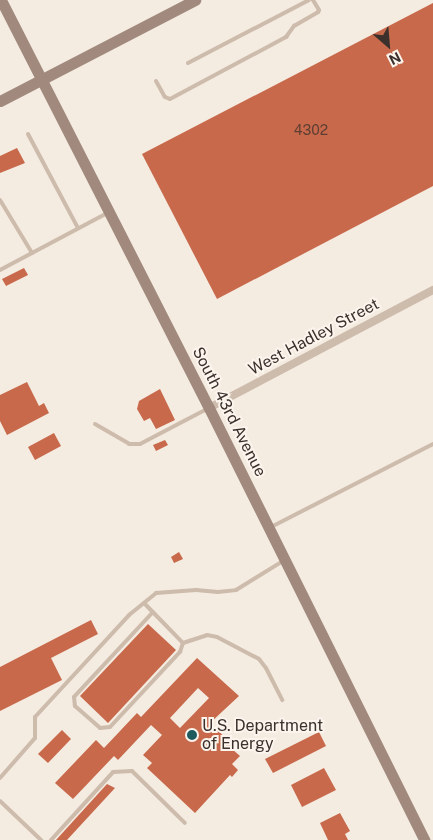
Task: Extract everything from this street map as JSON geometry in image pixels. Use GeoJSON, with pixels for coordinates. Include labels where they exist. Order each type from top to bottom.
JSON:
{"type":"FeatureCollection","features":[{"type":"Feature","properties":{"kind":"main road","name":"South 43rd Avenue"},"geometry":{"type":"LineString","coordinates":[[1,0],[209,408],[424,840]]}},
{"type":"Feature","properties":{"kind":"main road"},"geometry":{"type":"LineString","coordinates":[[0,101],[195,0]]}},
{"type":"Feature","properties":{"kind":"street","name":"West Hadley Street"},"geometry":{"type":"LineString","coordinates":[[209,408],[433,290]]}},
{"type":"Feature","properties":{"kind":"lane"},"geometry":{"type":"LineString","coordinates":[[188,63],[309,0]]}},
{"type":"Feature","properties":{"kind":"lane"},"geometry":{"type":"LineString","coordinates":[[156,81],[165,97],[170,99],[286,37],[294,26],[318,12],[319,10],[313,0]]}},
{"type":"Feature","properties":{"kind":"lane"},"geometry":{"type":"LineString","coordinates":[[28,134],[78,228]]}},
{"type":"Feature","properties":{"kind":"lane"},"geometry":{"type":"LineString","coordinates":[[0,200],[32,253]]}},
{"type":"Feature","properties":{"kind":"lane"},"geometry":{"type":"LineString","coordinates":[[0,270],[109,212]]}},
{"type":"Feature","properties":{"kind":"lane"},"geometry":{"type":"LineString","coordinates":[[95,424],[129,444],[140,444],[209,408]]}},
{"type":"Feature","properties":{"kind":"lane"},"geometry":{"type":"LineString","coordinates":[[269,528],[433,444]]}},
{"type":"Feature","properties":{"kind":"lane"},"geometry":{"type":"LineString","coordinates":[[0,778],[35,738],[35,717],[129,615],[156,593],[236,590],[285,560]]}},
{"type":"Feature","properties":{"kind":"lane"},"geometry":{"type":"LineString","coordinates":[[144,603],[183,642]]}},
{"type":"Feature","properties":{"kind":"lane"},"geometry":{"type":"LineString","coordinates":[[152,612],[74,698],[75,706],[100,728],[110,727],[180,652],[183,642]]}},
{"type":"Feature","properties":{"kind":"lane"},"geometry":{"type":"LineString","coordinates":[[183,642],[207,635],[217,636],[259,659],[266,668],[282,700]]}},
{"type":"Feature","properties":{"kind":"lane"},"geometry":{"type":"LineString","coordinates":[[51,840],[112,772],[132,771],[185,823]]}},
{"type":"Feature","properties":{"kind":"lane"},"geometry":{"type":"LineString","coordinates":[[0,800],[41,840]]}},
{"type":"Feature","properties":{"kind":"building"},"geometry":{"type":"Polygon","coordinates":[[[433,3],[433,186],[217,299],[142,154],[433,3]]]}},
{"type":"Feature","properties":{"kind":"building"},"geometry":{"type":"Polygon","coordinates":[[[17,148],[25,163],[0,173],[0,156],[17,148]]]}},
{"type":"Feature","properties":{"kind":"building"},"geometry":{"type":"Polygon","coordinates":[[[24,268],[28,275],[6,286],[2,279],[24,268]]]}},
{"type":"Feature","properties":{"kind":"building"},"geometry":{"type":"Polygon","coordinates":[[[27,382],[39,406],[44,403],[49,413],[7,435],[0,421],[0,395],[27,382]]]}},
{"type":"Feature","properties":{"kind":"building"},"geometry":{"type":"Polygon","coordinates":[[[160,389],[175,420],[156,429],[150,418],[144,421],[137,409],[139,401],[160,389]]]}},
{"type":"Feature","properties":{"kind":"building"},"geometry":{"type":"Polygon","coordinates":[[[54,433],[61,446],[35,460],[28,447],[54,433]]]}},
{"type":"Feature","properties":{"kind":"building"},"geometry":{"type":"Polygon","coordinates":[[[165,440],[168,445],[156,451],[153,445],[165,440]]]}},
{"type":"Feature","properties":{"kind":"building"},"geometry":{"type":"Polygon","coordinates":[[[179,552],[183,559],[174,563],[171,557],[179,552]]]}},
{"type":"Feature","properties":{"kind":"building"},"geometry":{"type":"Polygon","coordinates":[[[91,620],[98,634],[51,658],[62,680],[0,711],[0,667],[91,620]]]}},
{"type":"Feature","properties":{"kind":"building"},"geometry":{"type":"Polygon","coordinates":[[[148,624],[176,650],[108,723],[80,696],[148,624]]]}},
{"type":"Feature","properties":{"kind":"building","name":"U.S. Department of Energy"},"geometry":{"type":"Polygon","coordinates":[[[197,658],[239,696],[210,723],[234,746],[232,749],[240,756],[232,764],[238,770],[232,777],[230,775],[195,813],[147,768],[152,763],[143,755],[162,735],[151,725],[118,760],[114,756],[73,799],[55,783],[96,740],[104,748],[137,713],[141,717],[197,658]],[[198,688],[170,718],[180,728],[209,698],[198,688]]]}},
{"type":"Feature","properties":{"kind":"building"},"geometry":{"type":"Polygon","coordinates":[[[62,730],[71,739],[48,763],[38,754],[62,730]]]}},
{"type":"Feature","properties":{"kind":"building"},"geometry":{"type":"Polygon","coordinates":[[[319,732],[326,746],[273,773],[265,759],[319,732]]]}},
{"type":"Feature","properties":{"kind":"building"},"geometry":{"type":"Polygon","coordinates":[[[324,768],[336,790],[302,807],[291,785],[324,768]]]}},
{"type":"Feature","properties":{"kind":"building"},"geometry":{"type":"Polygon","coordinates":[[[107,784],[115,788],[67,840],[56,840],[107,784]]]}},
{"type":"Feature","properties":{"kind":"building"},"geometry":{"type":"Polygon","coordinates":[[[340,813],[350,831],[345,834],[348,840],[328,840],[320,823],[340,813]]]}},
{"type":"Feature","properties":{"kind":"place","name":"U.S. Department of Energy"},"geometry":{"type":"Point","coordinates":[192,735]}}]}
